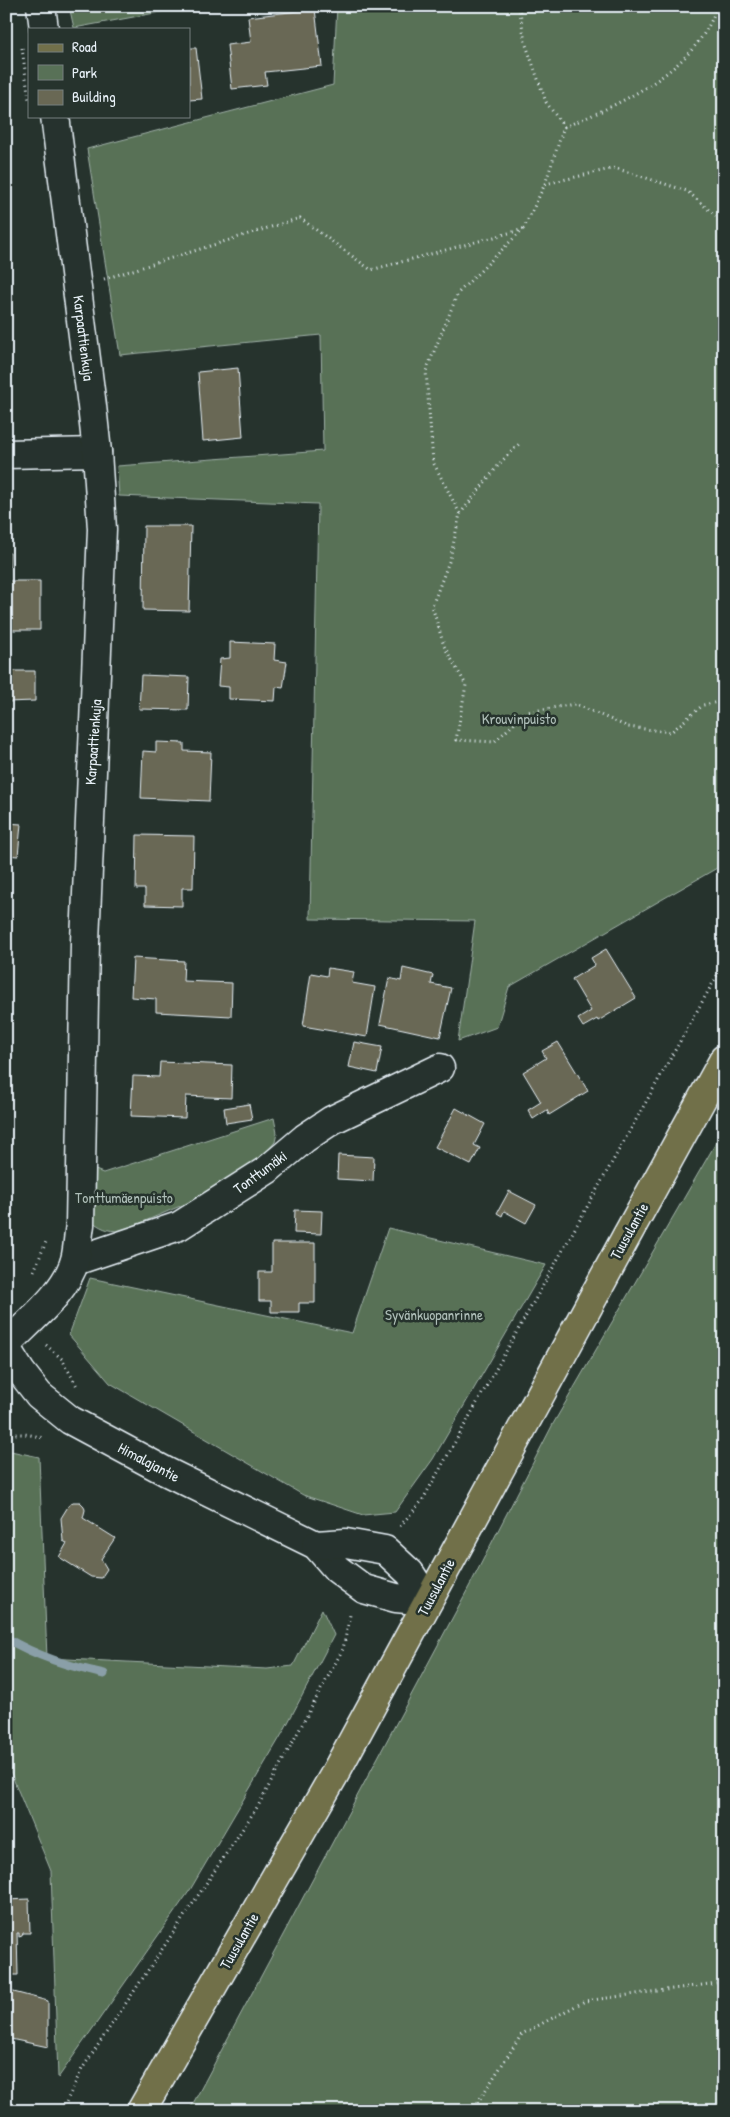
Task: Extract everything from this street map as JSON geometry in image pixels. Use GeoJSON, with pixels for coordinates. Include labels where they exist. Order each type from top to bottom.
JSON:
{"type":"FeatureCollection","features":[{"type":"Feature","properties":{"kind":"main road","name":"Tuusulantie"},"geometry":{"type":"LineString","coordinates":[[141,2111],[333,1777],[724,1059]]}},
{"type":"Feature","properties":{"kind":"street"},"geometry":{"type":"LineString","coordinates":[[41,6],[44,28]]}},
{"type":"Feature","properties":{"kind":"street","name":"Karpaattienkuja"},"geometry":{"type":"LineString","coordinates":[[6,1346],[46,1306],[61,1288],[75,1261],[80,1225],[85,933],[102,529],[97,452],[55,118]]}},
{"type":"Feature","properties":{"kind":"street"},"geometry":{"type":"LineString","coordinates":[[6,454],[97,452]]}},
{"type":"Feature","properties":{"kind":"street","name":"Tonttumäki"},"geometry":{"type":"LineString","coordinates":[[75,1261],[179,1226],[267,1170],[305,1138],[332,1120],[440,1068]]}},
{"type":"Feature","properties":{"kind":"street","name":"Himalajantie"},"geometry":{"type":"LineString","coordinates":[[6,1346],[14,1377],[70,1420],[167,1472],[316,1545],[337,1569],[364,1589],[396,1598],[428,1601]]}},
{"type":"Feature","properties":{"kind":"street","name":"Himalajantie"},"geometry":{"type":"LineString","coordinates":[[316,1545],[346,1543],[386,1550],[410,1574],[428,1601]]}},
{"type":"Feature","properties":{"kind":"path"},"geometry":{"type":"LineString","coordinates":[[519,6],[525,42],[546,102],[564,127]]}},
{"type":"Feature","properties":{"kind":"path"},"geometry":{"type":"LineString","coordinates":[[460,514],[433,462],[426,371],[458,293],[524,228],[545,184],[564,127],[601,112],[642,91],[692,52],[712,20],[717,6]]}},
{"type":"Feature","properties":{"kind":"path"},"geometry":{"type":"LineString","coordinates":[[21,44],[28,93]]}},
{"type":"Feature","properties":{"kind":"path"},"geometry":{"type":"LineString","coordinates":[[545,184],[615,168],[687,191],[724,223]]}},
{"type":"Feature","properties":{"kind":"path"},"geometry":{"type":"LineString","coordinates":[[77,287],[300,218],[371,270],[524,228]]}},
{"type":"Feature","properties":{"kind":"path"},"geometry":{"type":"LineString","coordinates":[[519,444],[501,462],[460,514],[450,559],[432,606],[444,646],[466,685],[456,740],[494,742],[527,712],[575,704],[628,727],[671,732],[703,705],[724,700]]}},
{"type":"Feature","properties":{"kind":"path"},"geometry":{"type":"LineString","coordinates":[[400,1527],[422,1501],[724,963]]}},
{"type":"Feature","properties":{"kind":"path"},"geometry":{"type":"LineString","coordinates":[[62,2111],[82,2069],[258,1806],[343,1649],[348,1618]]}},
{"type":"Feature","properties":{"kind":"path"},"geometry":{"type":"LineString","coordinates":[[472,2111],[522,2034],[586,2001],[724,1982]]}},
{"type":"Feature","properties":{"kind":"green space"},"geometry":{"type":"Polygon","coordinates":[[[69,6],[193,6],[74,28],[69,6]]]}},
{"type":"Feature","properties":{"kind":"green space","name":"Krouvinpuisto"},"geometry":{"type":"Polygon","coordinates":[[[337,6],[724,6],[724,864],[509,987],[497,1027],[458,1041],[475,921],[310,919],[318,504],[119,496],[117,466],[323,451],[321,335],[120,355],[87,149],[333,85],[337,6]]]}},
{"type":"Feature","properties":{"kind":"green space","name":"Tonttumäenpuisto"},"geometry":{"type":"Polygon","coordinates":[[[274,1118],[277,1133],[275,1142],[262,1157],[192,1201],[124,1230],[108,1230],[93,1222],[93,1169],[103,1173],[274,1118]]]}},
{"type":"Feature","properties":{"kind":"green space"},"geometry":{"type":"Polygon","coordinates":[[[724,1129],[724,2111],[189,2111],[470,1585],[553,1424],[724,1129]]]}},
{"type":"Feature","properties":{"kind":"green space","name":"Syvänkuopanrinne"},"geometry":{"type":"Polygon","coordinates":[[[388,1228],[546,1265],[433,1459],[395,1512],[363,1515],[303,1495],[110,1383],[69,1335],[90,1278],[352,1333],[388,1228]]]}},
{"type":"Feature","properties":{"kind":"green space"},"geometry":{"type":"Polygon","coordinates":[[[6,1450],[39,1457],[47,1658],[267,1669],[293,1666],[322,1609],[334,1635],[282,1734],[190,1890],[58,2078],[51,1871],[6,1761],[6,1450]]]}},
{"type":"Feature","properties":{"kind":"building"},"geometry":{"type":"Polygon","coordinates":[[[315,9],[322,66],[265,72],[267,85],[232,89],[227,45],[251,42],[248,17],[315,9]]]}},
{"type":"Feature","properties":{"kind":"building"},"geometry":{"type":"Polygon","coordinates":[[[190,48],[196,48],[202,99],[190,100],[190,48]]]}},
{"type":"Feature","properties":{"kind":"building"},"geometry":{"type":"Polygon","coordinates":[[[6,362],[9,386],[6,386],[6,362]]]}},
{"type":"Feature","properties":{"kind":"building"},"geometry":{"type":"Polygon","coordinates":[[[238,368],[243,437],[203,441],[198,372],[238,368]]]}},
{"type":"Feature","properties":{"kind":"building"},"geometry":{"type":"Polygon","coordinates":[[[144,526],[191,526],[189,611],[143,610],[144,526]]]}},
{"type":"Feature","properties":{"kind":"building"},"geometry":{"type":"Polygon","coordinates":[[[6,553],[10,553],[9,581],[40,581],[40,630],[6,630],[6,553]]]}},
{"type":"Feature","properties":{"kind":"building"},"geometry":{"type":"Polygon","coordinates":[[[230,642],[275,644],[274,660],[287,662],[283,688],[276,687],[275,701],[229,699],[229,687],[218,686],[220,659],[230,658],[230,642]]]}},
{"type":"Feature","properties":{"kind":"building"},"geometry":{"type":"Polygon","coordinates":[[[6,671],[35,671],[35,701],[6,702],[6,671]]]}},
{"type":"Feature","properties":{"kind":"building"},"geometry":{"type":"Polygon","coordinates":[[[141,675],[189,677],[188,710],[139,709],[141,675]]]}},
{"type":"Feature","properties":{"kind":"building"},"geometry":{"type":"Polygon","coordinates":[[[156,742],[184,743],[184,751],[211,752],[209,801],[141,798],[143,751],[156,752],[156,742]]]}},
{"type":"Feature","properties":{"kind":"building"},"geometry":{"type":"Polygon","coordinates":[[[6,823],[21,824],[18,856],[6,855],[6,823]]]}},
{"type":"Feature","properties":{"kind":"building"},"geometry":{"type":"Polygon","coordinates":[[[137,835],[194,836],[193,888],[182,888],[182,906],[145,905],[145,889],[136,889],[137,835]]]}},
{"type":"Feature","properties":{"kind":"building"},"geometry":{"type":"Polygon","coordinates":[[[606,949],[636,998],[598,1021],[597,1019],[583,1027],[578,1019],[591,1011],[572,979],[595,965],[591,958],[606,949]]]}},
{"type":"Feature","properties":{"kind":"building"},"geometry":{"type":"Polygon","coordinates":[[[133,958],[184,961],[183,981],[232,983],[231,1016],[156,1012],[156,999],[131,997],[133,958]]]}},
{"type":"Feature","properties":{"kind":"building"},"geometry":{"type":"Polygon","coordinates":[[[328,968],[354,972],[352,983],[375,987],[367,1037],[303,1026],[311,973],[327,976],[328,968]]]}},
{"type":"Feature","properties":{"kind":"building"},"geometry":{"type":"Polygon","coordinates":[[[403,968],[433,975],[431,984],[451,988],[440,1037],[380,1024],[389,978],[401,981],[403,968]]]}},
{"type":"Feature","properties":{"kind":"building"},"geometry":{"type":"Polygon","coordinates":[[[354,1042],[382,1047],[377,1073],[349,1067],[354,1042]]]}},
{"type":"Feature","properties":{"kind":"building"},"geometry":{"type":"Polygon","coordinates":[[[558,1042],[588,1091],[549,1115],[547,1110],[533,1119],[528,1110],[541,1102],[523,1072],[546,1058],[542,1051],[558,1042]]]}},
{"type":"Feature","properties":{"kind":"building"},"geometry":{"type":"Polygon","coordinates":[[[160,1062],[232,1065],[231,1098],[186,1096],[185,1118],[131,1116],[133,1076],[159,1077],[160,1062]]]}},
{"type":"Feature","properties":{"kind":"building"},"geometry":{"type":"Polygon","coordinates":[[[249,1104],[252,1119],[226,1123],[224,1108],[249,1104]]]}},
{"type":"Feature","properties":{"kind":"building"},"geometry":{"type":"Polygon","coordinates":[[[456,1108],[485,1124],[474,1145],[480,1148],[471,1165],[435,1147],[456,1108]]]}},
{"type":"Feature","properties":{"kind":"building"},"geometry":{"type":"Polygon","coordinates":[[[338,1155],[374,1157],[373,1181],[337,1179],[338,1155]]]}},
{"type":"Feature","properties":{"kind":"building"},"geometry":{"type":"Polygon","coordinates":[[[509,1191],[536,1205],[526,1223],[504,1211],[502,1216],[497,1213],[509,1191]]]}},
{"type":"Feature","properties":{"kind":"building"},"geometry":{"type":"Polygon","coordinates":[[[295,1210],[322,1211],[321,1234],[294,1233],[295,1210]]]}},
{"type":"Feature","properties":{"kind":"building"},"geometry":{"type":"Polygon","coordinates":[[[272,1243],[315,1243],[315,1303],[299,1303],[299,1312],[271,1312],[271,1301],[259,1301],[259,1272],[272,1272],[272,1243]]]}},
{"type":"Feature","properties":{"kind":"building"},"geometry":{"type":"Polygon","coordinates":[[[73,1502],[80,1502],[84,1506],[83,1518],[115,1538],[101,1559],[107,1569],[101,1578],[91,1577],[59,1557],[67,1543],[63,1541],[61,1518],[73,1502]]]}},
{"type":"Feature","properties":{"kind":"building"},"geometry":{"type":"Polygon","coordinates":[[[29,1899],[30,1933],[23,1933],[19,1937],[19,1933],[17,1933],[18,1975],[6,1975],[6,1900],[29,1899]]]}},
{"type":"Feature","properties":{"kind":"building"},"geometry":{"type":"Polygon","coordinates":[[[6,1990],[48,2001],[48,2047],[6,2038],[6,1990]]]}},
{"type":"Feature","properties":{"kind":"waterway"},"geometry":{"type":"LineString","coordinates":[[6,1638],[30,1651],[54,1660],[104,1674]]}}]}
